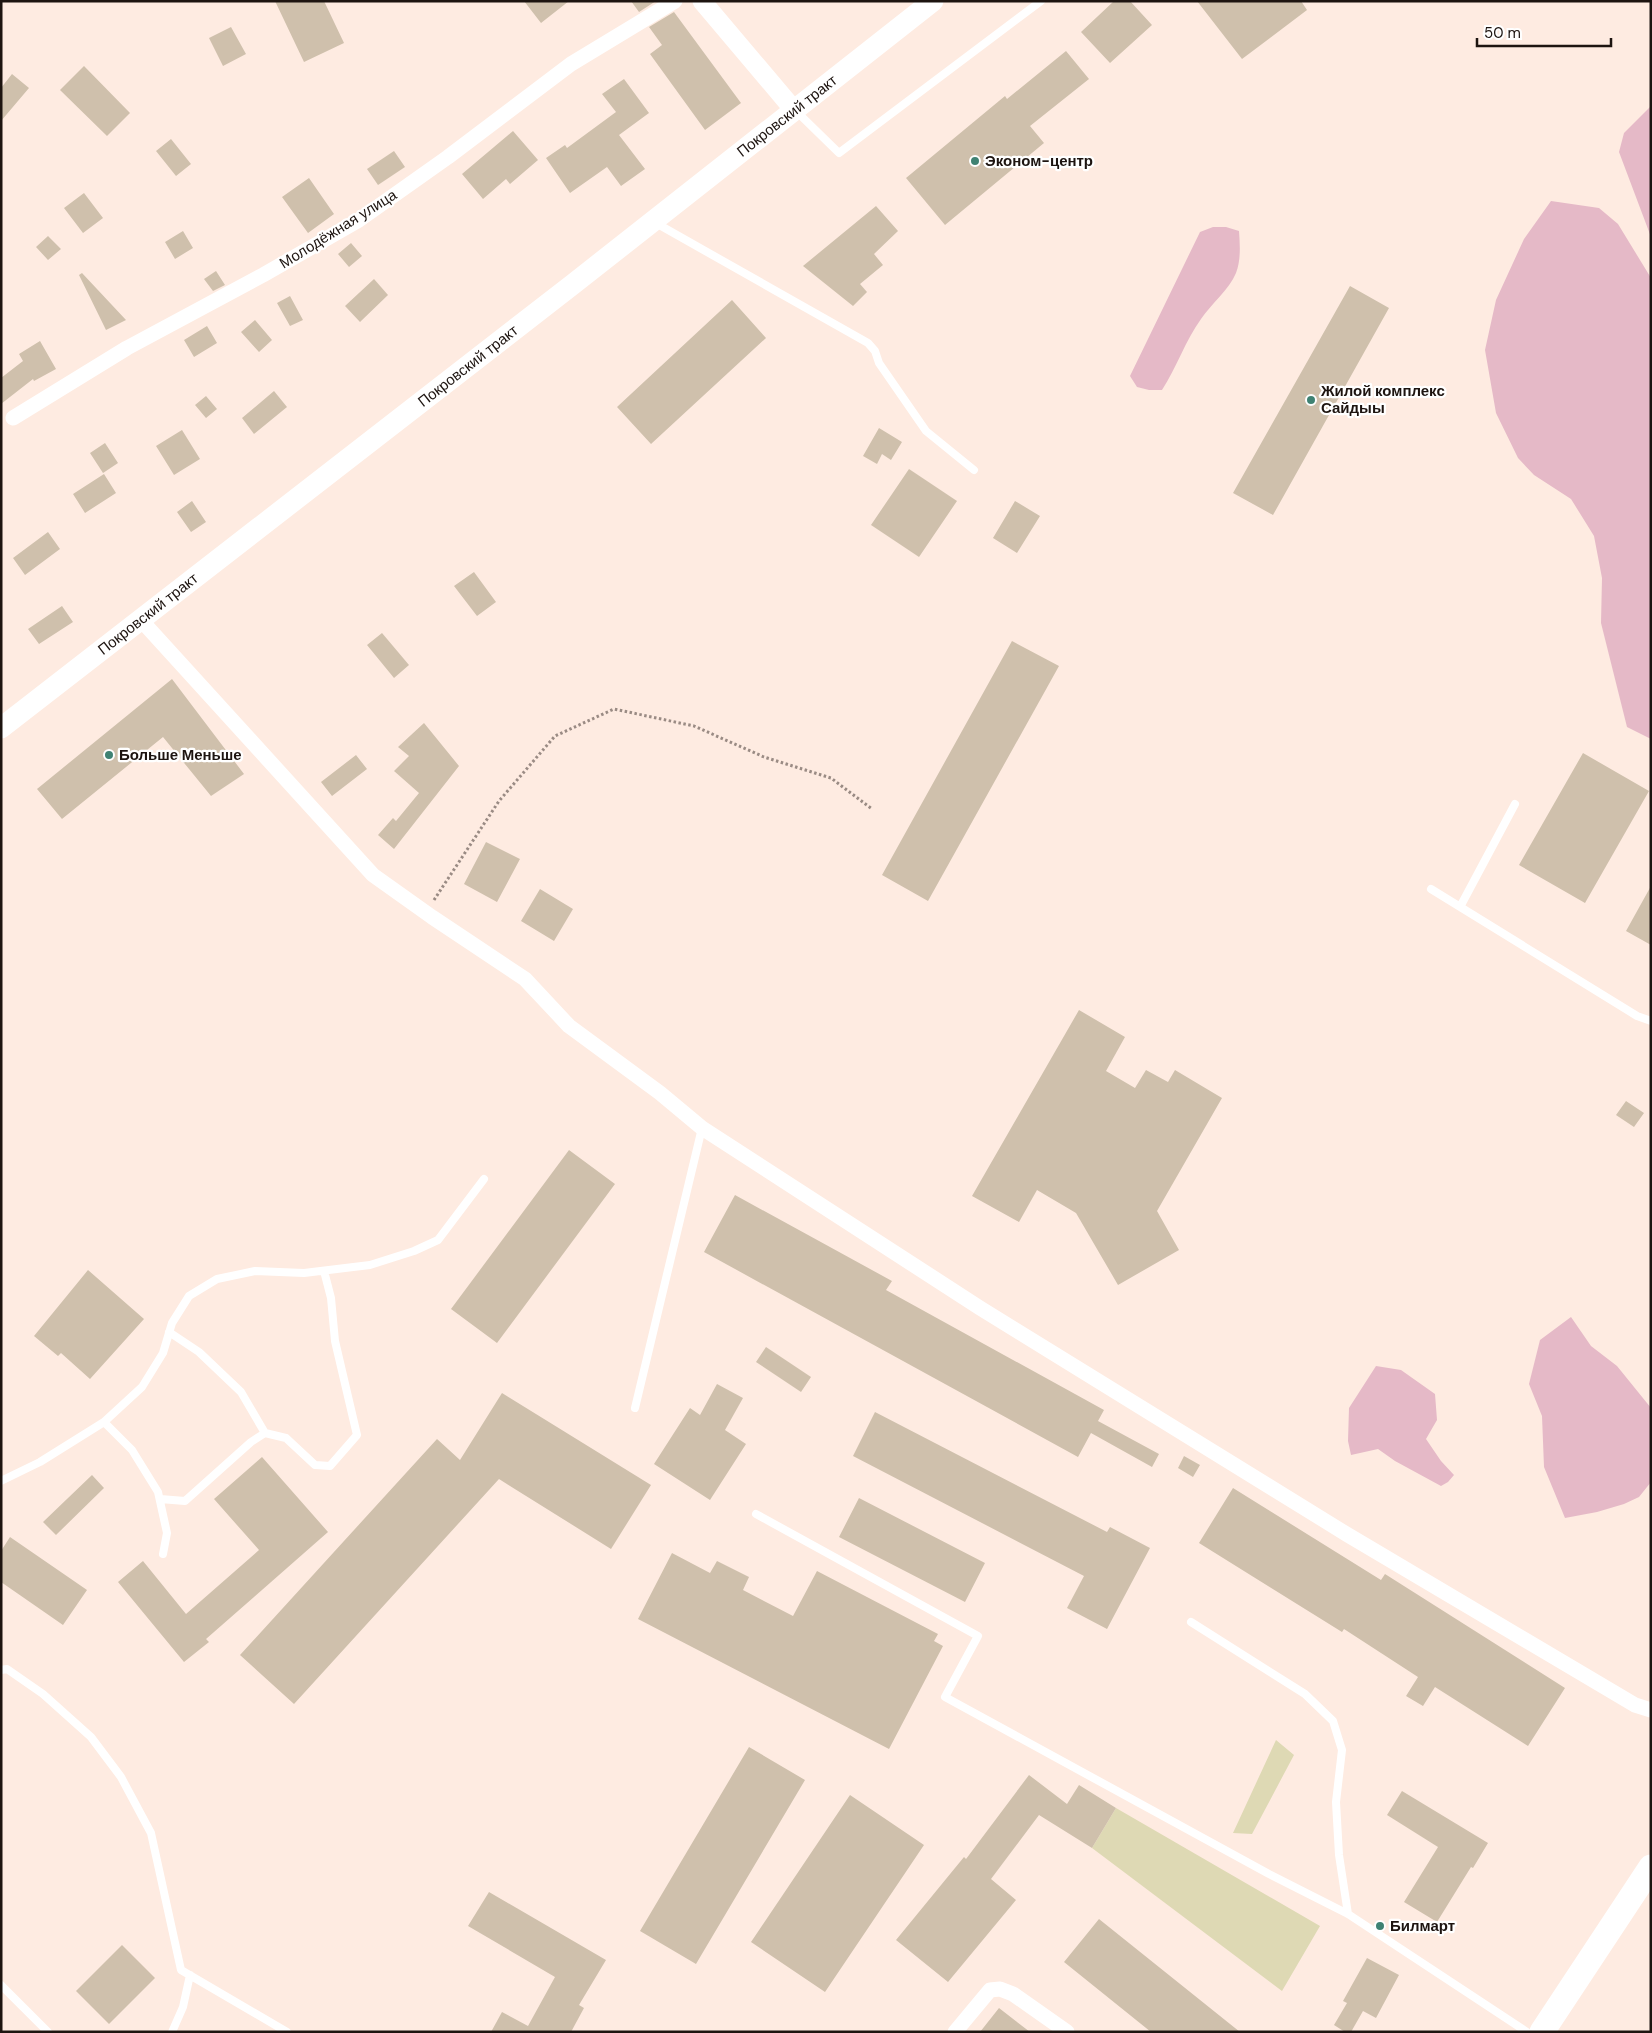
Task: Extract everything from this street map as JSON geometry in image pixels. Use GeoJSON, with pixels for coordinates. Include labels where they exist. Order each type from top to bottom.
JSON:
{"type":"FeatureCollection","features":[{"type":"Feature","properties":{"kind":"main road","name":"Покровский тракт"},"geometry":{"type":"LineString","coordinates":[[1,728],[653,222],[933,1]]}},
{"type":"Feature","properties":{"kind":"main road"},"geometry":{"type":"LineString","coordinates":[[1542,2032],[1651,1867]]}},
{"type":"Feature","properties":{"kind":"street","name":"Молодёжная улица"},"geometry":{"type":"LineString","coordinates":[[13,418],[127,348],[263,275],[358,220],[448,157],[571,64],[675,1]]}},
{"type":"Feature","properties":{"kind":"street"},"geometry":{"type":"LineString","coordinates":[[702,1],[794,110]]}},
{"type":"Feature","properties":{"kind":"street"},"geometry":{"type":"LineString","coordinates":[[140,620],[373,875],[525,979],[569,1026],[660,1093],[702,1128],[980,1308],[1323,1519],[1635,1705],[1651,1710]]}},
{"type":"Feature","properties":{"kind":"street"},"geometry":{"type":"LineString","coordinates":[[956,2032],[990,1990],[1000,1989],[1013,1994],[1067,2032]]}},
{"type":"Feature","properties":{"kind":"lane"},"geometry":{"type":"LineString","coordinates":[[794,110],[839,153],[1041,1]]}},
{"type":"Feature","properties":{"kind":"lane"},"geometry":{"type":"LineString","coordinates":[[653,222],[868,343],[875,351],[878,363],[926,430],[974,470]]}},
{"type":"Feature","properties":{"kind":"lane"},"geometry":{"type":"LineString","coordinates":[[1460,908],[1515,804]]}},
{"type":"Feature","properties":{"kind":"lane"},"geometry":{"type":"LineString","coordinates":[[1430,890],[1637,1016],[1651,1021]]}},
{"type":"Feature","properties":{"kind":"lane"},"geometry":{"type":"LineString","coordinates":[[635,1408],[702,1128]]}},
{"type":"Feature","properties":{"kind":"lane"},"geometry":{"type":"LineString","coordinates":[[1,1481],[40,1462],[104,1422],[142,1387],[163,1353],[172,1323],[189,1296],[217,1280],[255,1271],[304,1273],[324,1271],[370,1265],[414,1251],[438,1240],[484,1179]]}},
{"type":"Feature","properties":{"kind":"lane"},"geometry":{"type":"LineString","coordinates":[[160,1499],[185,1501],[251,1442],[265,1433],[286,1438],[316,1465],[330,1466],[357,1435],[335,1341],[331,1298],[324,1271]]}},
{"type":"Feature","properties":{"kind":"lane"},"geometry":{"type":"LineString","coordinates":[[169,1332],[198,1352],[242,1392],[265,1433]]}},
{"type":"Feature","properties":{"kind":"lane"},"geometry":{"type":"LineString","coordinates":[[104,1422],[132,1450],[158,1492],[167,1533],[163,1554]]}},
{"type":"Feature","properties":{"kind":"lane"},"geometry":{"type":"LineString","coordinates":[[756,1514],[978,1636],[945,1697],[1260,1869],[1348,1914],[1527,2032]]}},
{"type":"Feature","properties":{"kind":"lane"},"geometry":{"type":"LineString","coordinates":[[1191,1622],[1304,1694],[1333,1721],[1342,1750],[1336,1802],[1339,1855],[1348,1914]]}},
{"type":"Feature","properties":{"kind":"lane"},"geometry":{"type":"LineString","coordinates":[[1,1670],[7,1669],[50,1700],[91,1736],[121,1777],[151,1832],[181,1970],[287,2032]]}},
{"type":"Feature","properties":{"kind":"lane"},"geometry":{"type":"LineString","coordinates":[[172,2032],[183,2007],[190,1975]]}},
{"type":"Feature","properties":{"kind":"lane"},"geometry":{"type":"LineString","coordinates":[[1,1985],[48,2032]]}},
{"type":"Feature","properties":{"kind":"path"},"geometry":{"type":"LineString","coordinates":[[426,913],[499,802],[555,736],[614,709],[694,726],[764,757],[831,778],[872,808]]}},
{"type":"Feature","properties":{"kind":"shaded area"},"geometry":{"type":"Polygon","coordinates":[[[1651,106],[1651,237],[1619,152],[1624,133],[1651,106]]]}},
{"type":"Feature","properties":{"kind":"shaded area"},"geometry":{"type":"Polygon","coordinates":[[[1551,201],[1599,208],[1618,224],[1651,278],[1651,739],[1627,727],[1601,623],[1602,578],[1594,536],[1571,499],[1534,475],[1518,458],[1496,413],[1485,350],[1496,300],[1524,239],[1551,201]]]}},
{"type":"Feature","properties":{"kind":"shaded area"},"geometry":{"type":"Polygon","coordinates":[[[1213,227],[1226,227],[1239,231],[1240,247],[1236,273],[1229,285],[1195,327],[1162,390],[1149,390],[1137,387],[1130,376],[1200,232],[1213,227]]]}},
{"type":"Feature","properties":{"kind":"shaded area"},"geometry":{"type":"Polygon","coordinates":[[[1571,1317],[1591,1346],[1617,1366],[1651,1408],[1651,1482],[1639,1497],[1624,1504],[1597,1512],[1565,1518],[1544,1467],[1542,1416],[1529,1384],[1540,1340],[1571,1317]]]}},
{"type":"Feature","properties":{"kind":"shaded area"},"geometry":{"type":"Polygon","coordinates":[[[1376,1366],[1401,1370],[1435,1394],[1437,1420],[1426,1439],[1441,1461],[1454,1475],[1448,1482],[1441,1486],[1395,1461],[1378,1449],[1351,1455],[1348,1441],[1349,1408],[1376,1366]]]}},
{"type":"Feature","properties":{"kind":"shaded area"},"geometry":{"type":"Polygon","coordinates":[[[1276,1740],[1294,1755],[1252,1834],[1233,1833],[1276,1740]]]}},
{"type":"Feature","properties":{"kind":"shaded area"},"geometry":{"type":"Polygon","coordinates":[[[1116,1808],[1320,1926],[1282,1991],[1092,1848],[1116,1808]]]}},
{"type":"Feature","properties":{"kind":"building"},"geometry":{"type":"Polygon","coordinates":[[[275,1],[324,1],[344,43],[304,62],[275,1]]]}},
{"type":"Feature","properties":{"kind":"building"},"geometry":{"type":"Polygon","coordinates":[[[524,1],[569,1],[541,23],[524,1]]]}},
{"type":"Feature","properties":{"kind":"building"},"geometry":{"type":"Polygon","coordinates":[[[631,1],[656,1],[639,12],[631,1]]]}},
{"type":"Feature","properties":{"kind":"building"},"geometry":{"type":"Polygon","coordinates":[[[1114,1],[1130,1],[1152,25],[1110,63],[1081,32],[1114,1]]]}},
{"type":"Feature","properties":{"kind":"building"},"geometry":{"type":"Polygon","coordinates":[[[1197,1],[1301,1],[1307,10],[1242,59],[1197,1]]]}},
{"type":"Feature","properties":{"kind":"building"},"geometry":{"type":"Polygon","coordinates":[[[674,12],[741,103],[705,130],[650,54],[662,45],[649,27],[674,12]]]}},
{"type":"Feature","properties":{"kind":"building"},"geometry":{"type":"Polygon","coordinates":[[[231,27],[246,54],[223,66],[209,38],[231,27]]]}},
{"type":"Feature","properties":{"kind":"building","name":"Эконом-центр"},"geometry":{"type":"Polygon","coordinates":[[[1066,51],[1089,79],[1030,126],[1044,143],[945,225],[906,178],[1005,96],[1007,99],[1066,51]]]}},
{"type":"Feature","properties":{"kind":"building"},"geometry":{"type":"Polygon","coordinates":[[[84,66],[130,113],[107,136],[60,90],[84,66]]]}},
{"type":"Feature","properties":{"kind":"building"},"geometry":{"type":"Polygon","coordinates":[[[12,74],[29,88],[1,121],[1,88],[12,74]]]}},
{"type":"Feature","properties":{"kind":"building"},"geometry":{"type":"Polygon","coordinates":[[[624,79],[649,113],[619,135],[645,169],[621,186],[607,167],[570,193],[546,158],[565,145],[567,148],[616,112],[602,94],[624,79]]]}},
{"type":"Feature","properties":{"kind":"building"},"geometry":{"type":"Polygon","coordinates":[[[513,131],[538,160],[510,184],[506,179],[483,199],[462,174],[513,131]]]}},
{"type":"Feature","properties":{"kind":"building"},"geometry":{"type":"Polygon","coordinates":[[[171,139],[191,164],[176,176],[156,151],[171,139]]]}},
{"type":"Feature","properties":{"kind":"building"},"geometry":{"type":"Polygon","coordinates":[[[394,151],[405,167],[378,185],[367,169],[394,151]]]}},
{"type":"Feature","properties":{"kind":"building"},"geometry":{"type":"Polygon","coordinates":[[[309,178],[334,214],[308,233],[282,197],[309,178]]]}},
{"type":"Feature","properties":{"kind":"building"},"geometry":{"type":"Polygon","coordinates":[[[84,193],[103,218],[83,233],[64,208],[84,193]]]}},
{"type":"Feature","properties":{"kind":"building"},"geometry":{"type":"Polygon","coordinates":[[[876,206],[898,231],[874,254],[883,265],[860,284],[867,292],[853,306],[803,266],[876,206]]]}},
{"type":"Feature","properties":{"kind":"building"},"geometry":{"type":"Polygon","coordinates":[[[183,231],[193,248],[175,259],[165,242],[183,231]]]}},
{"type":"Feature","properties":{"kind":"building"},"geometry":{"type":"Polygon","coordinates":[[[48,236],[61,249],[48,260],[36,247],[48,236]]]}},
{"type":"Feature","properties":{"kind":"building"},"geometry":{"type":"Polygon","coordinates":[[[351,243],[362,256],[349,267],[338,254],[351,243]]]}},
{"type":"Feature","properties":{"kind":"building"},"geometry":{"type":"Polygon","coordinates":[[[216,271],[225,285],[213,291],[204,279],[216,271]]]}},
{"type":"Feature","properties":{"kind":"building"},"geometry":{"type":"Polygon","coordinates":[[[82,273],[126,320],[106,330],[79,275],[82,273]]]}},
{"type":"Feature","properties":{"kind":"building"},"geometry":{"type":"Polygon","coordinates":[[[374,279],[388,295],[360,322],[345,306],[374,279]]]}},
{"type":"Feature","properties":{"kind":"building","name":"Жилой комплекс Сайдыы"},"geometry":{"type":"Polygon","coordinates":[[[1350,286],[1389,308],[1273,515],[1233,493],[1350,286]]]}},
{"type":"Feature","properties":{"kind":"building"},"geometry":{"type":"Polygon","coordinates":[[[290,296],[303,320],[290,326],[277,303],[290,296]]]}},
{"type":"Feature","properties":{"kind":"building"},"geometry":{"type":"Polygon","coordinates":[[[732,300],[766,338],[651,444],[617,407],[732,300]]]}},
{"type":"Feature","properties":{"kind":"building"},"geometry":{"type":"Polygon","coordinates":[[[255,320],[272,340],[259,352],[241,332],[255,320]]]}},
{"type":"Feature","properties":{"kind":"building"},"geometry":{"type":"Polygon","coordinates":[[[207,326],[217,343],[194,357],[184,340],[207,326]]]}},
{"type":"Feature","properties":{"kind":"building"},"geometry":{"type":"Polygon","coordinates":[[[40,341],[56,369],[34,381],[33,379],[1,404],[1,378],[23,361],[19,354],[40,341]]]}},
{"type":"Feature","properties":{"kind":"building"},"geometry":{"type":"Polygon","coordinates":[[[274,391],[287,407],[254,434],[242,418],[274,391]]]}},
{"type":"Feature","properties":{"kind":"building"},"geometry":{"type":"Polygon","coordinates":[[[206,396],[217,409],[206,418],[195,405],[206,396]]]}},
{"type":"Feature","properties":{"kind":"building"},"geometry":{"type":"Polygon","coordinates":[[[879,428],[902,442],[891,460],[882,454],[877,464],[863,456],[879,428]]]}},
{"type":"Feature","properties":{"kind":"building"},"geometry":{"type":"Polygon","coordinates":[[[182,430],[200,459],[174,475],[156,446],[182,430]]]}},
{"type":"Feature","properties":{"kind":"building"},"geometry":{"type":"Polygon","coordinates":[[[105,443],[118,463],[103,473],[90,453],[105,443]]]}},
{"type":"Feature","properties":{"kind":"building"},"geometry":{"type":"Polygon","coordinates":[[[909,469],[957,501],[919,557],[871,525],[909,469]]]}},
{"type":"Feature","properties":{"kind":"building"},"geometry":{"type":"Polygon","coordinates":[[[104,474],[116,493],[85,513],[73,494],[104,474]]]}},
{"type":"Feature","properties":{"kind":"building"},"geometry":{"type":"Polygon","coordinates":[[[192,501],[206,522],[191,532],[177,512],[192,501]]]}},
{"type":"Feature","properties":{"kind":"building"},"geometry":{"type":"Polygon","coordinates":[[[1015,501],[1040,516],[1017,553],[993,538],[1015,501]]]}},
{"type":"Feature","properties":{"kind":"building"},"geometry":{"type":"Polygon","coordinates":[[[48,532],[60,549],[25,575],[13,558],[48,532]]]}},
{"type":"Feature","properties":{"kind":"building"},"geometry":{"type":"Polygon","coordinates":[[[474,572],[496,602],[477,616],[454,586],[474,572]]]}},
{"type":"Feature","properties":{"kind":"building"},"geometry":{"type":"Polygon","coordinates":[[[62,606],[73,622],[39,644],[28,629],[62,606]]]}},
{"type":"Feature","properties":{"kind":"building"},"geometry":{"type":"Polygon","coordinates":[[[382,633],[409,665],[394,678],[367,645],[382,633]]]}},
{"type":"Feature","properties":{"kind":"building"},"geometry":{"type":"Polygon","coordinates":[[[1012,641],[1059,666],[928,901],[882,875],[1012,641]]]}},
{"type":"Feature","properties":{"kind":"building","name":"Больше Меньше"},"geometry":{"type":"Polygon","coordinates":[[[172,679],[244,774],[211,796],[163,737],[62,819],[37,789],[172,679]]]}},
{"type":"Feature","properties":{"kind":"building"},"geometry":{"type":"Polygon","coordinates":[[[424,723],[459,766],[394,849],[378,835],[393,818],[396,821],[419,793],[394,771],[409,756],[398,747],[424,723]]]}},
{"type":"Feature","properties":{"kind":"building"},"geometry":{"type":"Polygon","coordinates":[[[1583,753],[1649,791],[1585,903],[1519,865],[1583,753]]]}},
{"type":"Feature","properties":{"kind":"building"},"geometry":{"type":"Polygon","coordinates":[[[356,755],[367,769],[332,796],[321,782],[356,755]]]}},
{"type":"Feature","properties":{"kind":"building"},"geometry":{"type":"Polygon","coordinates":[[[486,842],[520,859],[497,902],[464,884],[486,842]]]}},
{"type":"Feature","properties":{"kind":"building"},"geometry":{"type":"Polygon","coordinates":[[[1651,886],[1651,945],[1626,931],[1651,886]]]}},
{"type":"Feature","properties":{"kind":"building"},"geometry":{"type":"Polygon","coordinates":[[[540,889],[573,909],[554,941],[521,921],[540,889]]]}},
{"type":"Feature","properties":{"kind":"building"},"geometry":{"type":"Polygon","coordinates":[[[1079,1010],[1125,1037],[1106,1071],[1135,1088],[1146,1070],[1168,1082],[1175,1070],[1222,1098],[1157,1211],[1179,1250],[1118,1285],[1076,1213],[1037,1190],[1019,1222],[972,1196],[1079,1010]]]}},
{"type":"Feature","properties":{"kind":"building"},"geometry":{"type":"Polygon","coordinates":[[[1626,1101],[1644,1113],[1634,1127],[1616,1115],[1626,1101]]]}},
{"type":"Feature","properties":{"kind":"building"},"geometry":{"type":"Polygon","coordinates":[[[569,1150],[615,1184],[497,1343],[451,1309],[569,1150]]]}},
{"type":"Feature","properties":{"kind":"building"},"geometry":{"type":"Polygon","coordinates":[[[735,1195],[892,1281],[886,1290],[1104,1410],[1098,1421],[1159,1454],[1152,1467],[1091,1433],[1078,1457],[704,1252],[735,1195]]]}},
{"type":"Feature","properties":{"kind":"building"},"geometry":{"type":"Polygon","coordinates":[[[88,1270],[144,1319],[90,1379],[61,1353],[58,1356],[34,1336],[88,1270]]]}},
{"type":"Feature","properties":{"kind":"building"},"geometry":{"type":"Polygon","coordinates":[[[766,1347],[811,1377],[801,1392],[756,1362],[766,1347]]]}},
{"type":"Feature","properties":{"kind":"building"},"geometry":{"type":"Polygon","coordinates":[[[717,1384],[743,1398],[725,1430],[746,1444],[710,1500],[654,1464],[690,1408],[700,1415],[717,1384]]]}},
{"type":"Feature","properties":{"kind":"building"},"geometry":{"type":"Polygon","coordinates":[[[502,1393],[651,1485],[611,1549],[499,1479],[294,1704],[240,1655],[437,1439],[460,1460],[502,1393]]]}},
{"type":"Feature","properties":{"kind":"building"},"geometry":{"type":"Polygon","coordinates":[[[875,1412],[1107,1532],[1110,1527],[1150,1548],[1107,1629],[1067,1608],[1084,1576],[853,1456],[875,1412]]]}},
{"type":"Feature","properties":{"kind":"building"},"geometry":{"type":"Polygon","coordinates":[[[1184,1456],[1200,1465],[1193,1477],[1178,1468],[1184,1456]]]}},
{"type":"Feature","properties":{"kind":"building"},"geometry":{"type":"Polygon","coordinates":[[[262,1457],[328,1532],[206,1639],[209,1642],[184,1662],[118,1582],[143,1561],[186,1614],[259,1550],[214,1499],[262,1457]]]}},
{"type":"Feature","properties":{"kind":"building"},"geometry":{"type":"Polygon","coordinates":[[[92,1475],[104,1488],[56,1535],[43,1522],[92,1475]]]}},
{"type":"Feature","properties":{"kind":"building"},"geometry":{"type":"Polygon","coordinates":[[[1233,1488],[1381,1580],[1385,1574],[1565,1688],[1528,1746],[1435,1687],[1423,1706],[1406,1696],[1418,1677],[1344,1629],[1342,1632],[1199,1543],[1233,1488]]]}},
{"type":"Feature","properties":{"kind":"building"},"geometry":{"type":"Polygon","coordinates":[[[859,1498],[985,1563],[965,1602],[839,1537],[859,1498]]]}},
{"type":"Feature","properties":{"kind":"building"},"geometry":{"type":"Polygon","coordinates":[[[10,1537],[87,1590],[63,1625],[1,1582],[1,1551],[10,1537]]]}},
{"type":"Feature","properties":{"kind":"building"},"geometry":{"type":"Polygon","coordinates":[[[672,1553],[710,1573],[717,1561],[749,1577],[743,1590],[793,1616],[817,1571],[938,1634],[934,1641],[943,1646],[889,1749],[638,1619],[672,1553]]]}},
{"type":"Feature","properties":{"kind":"building"},"geometry":{"type":"Polygon","coordinates":[[[749,1747],[805,1780],[696,1964],[640,1931],[749,1747]]]}},
{"type":"Feature","properties":{"kind":"building"},"geometry":{"type":"Polygon","coordinates":[[[1029,1775],[1067,1804],[1079,1785],[1116,1808],[1092,1848],[1039,1815],[991,1879],[1016,1900],[948,1982],[896,1940],[964,1857],[966,1859],[1029,1775]]]}},
{"type":"Feature","properties":{"kind":"building"},"geometry":{"type":"Polygon","coordinates":[[[1402,1791],[1488,1843],[1437,1922],[1404,1902],[1438,1847],[1387,1815],[1402,1791]]]}},
{"type":"Feature","properties":{"kind":"building"},"geometry":{"type":"Polygon","coordinates":[[[850,1795],[924,1845],[825,1992],[751,1942],[850,1795]]]}},
{"type":"Feature","properties":{"kind":"building"},"geometry":{"type":"Polygon","coordinates":[[[489,1892],[606,1960],[579,2005],[584,2008],[571,2032],[491,2032],[502,2012],[528,2026],[555,1977],[468,1926],[489,1892]]]}},
{"type":"Feature","properties":{"kind":"building"},"geometry":{"type":"Polygon","coordinates":[[[1099,1919],[1240,2032],[1151,2032],[1064,1962],[1099,1919]]]}},
{"type":"Feature","properties":{"kind":"building"},"geometry":{"type":"Polygon","coordinates":[[[122,1945],[155,1978],[109,2024],[76,1991],[122,1945]]]}},
{"type":"Feature","properties":{"kind":"building"},"geometry":{"type":"Polygon","coordinates":[[[1367,1958],[1399,1975],[1376,2018],[1363,2011],[1351,2032],[1345,2032],[1334,2025],[1347,2003],[1343,2001],[1367,1958]]]}},
{"type":"Feature","properties":{"kind":"building"},"geometry":{"type":"Polygon","coordinates":[[[999,2008],[1030,2032],[980,2032],[999,2008]]]}},
{"type":"Feature","properties":{"kind":"place","name":"Эконом-центр"},"geometry":{"type":"Point","coordinates":[975,161]}},
{"type":"Feature","properties":{"kind":"place","name":"Жилой комплекс Сайдыы"},"geometry":{"type":"Point","coordinates":[1311,400]}},
{"type":"Feature","properties":{"kind":"place","name":"Больше Меньше"},"geometry":{"type":"Point","coordinates":[109,755]}},
{"type":"Feature","properties":{"kind":"place","name":"Билмарт"},"geometry":{"type":"Point","coordinates":[1380,1926]}}]}
